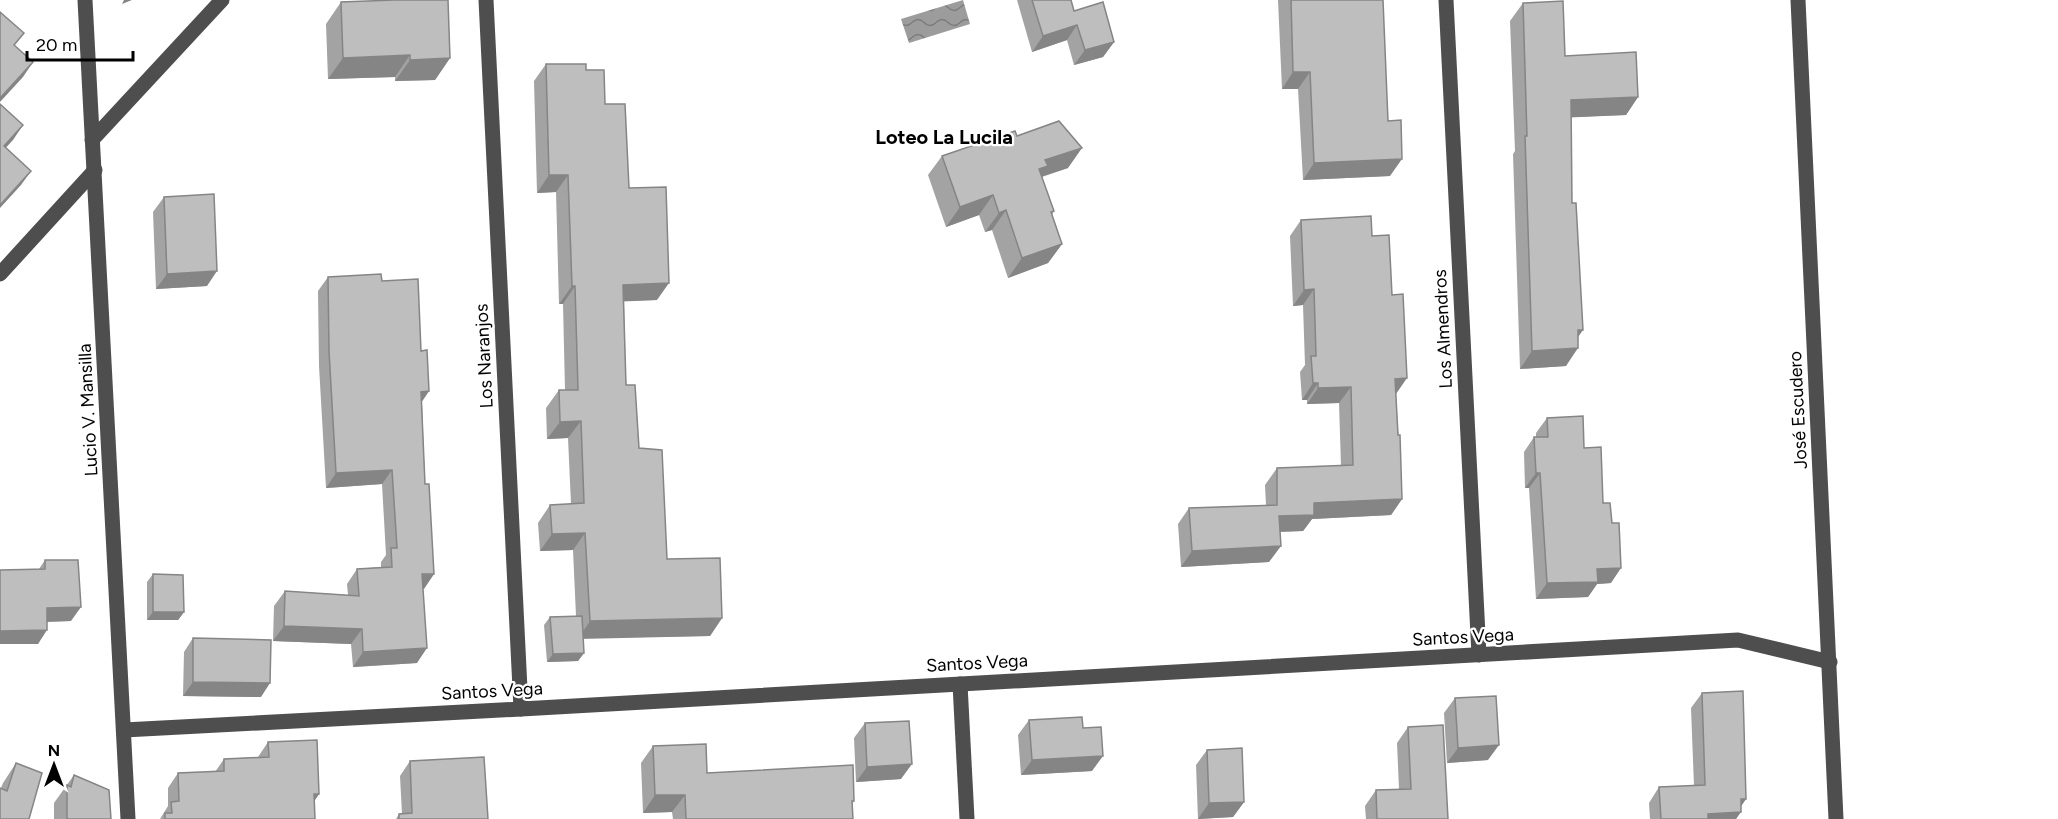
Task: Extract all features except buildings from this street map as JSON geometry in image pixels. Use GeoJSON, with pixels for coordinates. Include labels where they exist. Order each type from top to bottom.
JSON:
{"type":"FeatureCollection","features":[{"type":"Feature","properties":{"kind":"street","name":"Lucio V. Mansilla"},"geometry":{"type":"LineString","coordinates":[[85,0],[128,819]]}},
{"type":"Feature","properties":{"kind":"street"},"geometry":{"type":"LineString","coordinates":[[92,140],[222,0]]}},
{"type":"Feature","properties":{"kind":"street","name":"Los Naranjos"},"geometry":{"type":"LineString","coordinates":[[486,0],[521,709]]}},
{"type":"Feature","properties":{"kind":"street","name":"Los Almendros"},"geometry":{"type":"LineString","coordinates":[[1446,0],[1479,655]]}},
{"type":"Feature","properties":{"kind":"street","name":"José Escudero"},"geometry":{"type":"LineString","coordinates":[[1798,0],[1836,819]]}},
{"type":"Feature","properties":{"kind":"street"},"geometry":{"type":"LineString","coordinates":[[0,274],[95,170]]}},
{"type":"Feature","properties":{"kind":"street","name":"Santos Vega"},"geometry":{"type":"LineString","coordinates":[[124,730],[1738,640],[1830,662]]}},
{"type":"Feature","properties":{"kind":"street"},"geometry":{"type":"LineString","coordinates":[[960,684],[967,819]]}},
{"type":"Feature","properties":{"kind":"water"},"geometry":{"type":"Polygon","coordinates":[[[963,0],[970,24],[909,43],[901,19],[963,0]]]}},
{"type":"Feature","properties":{"kind":"district","name":"Loteo La Lucila"},"geometry":{"type":"Point","coordinates":[944,137]}}]}
